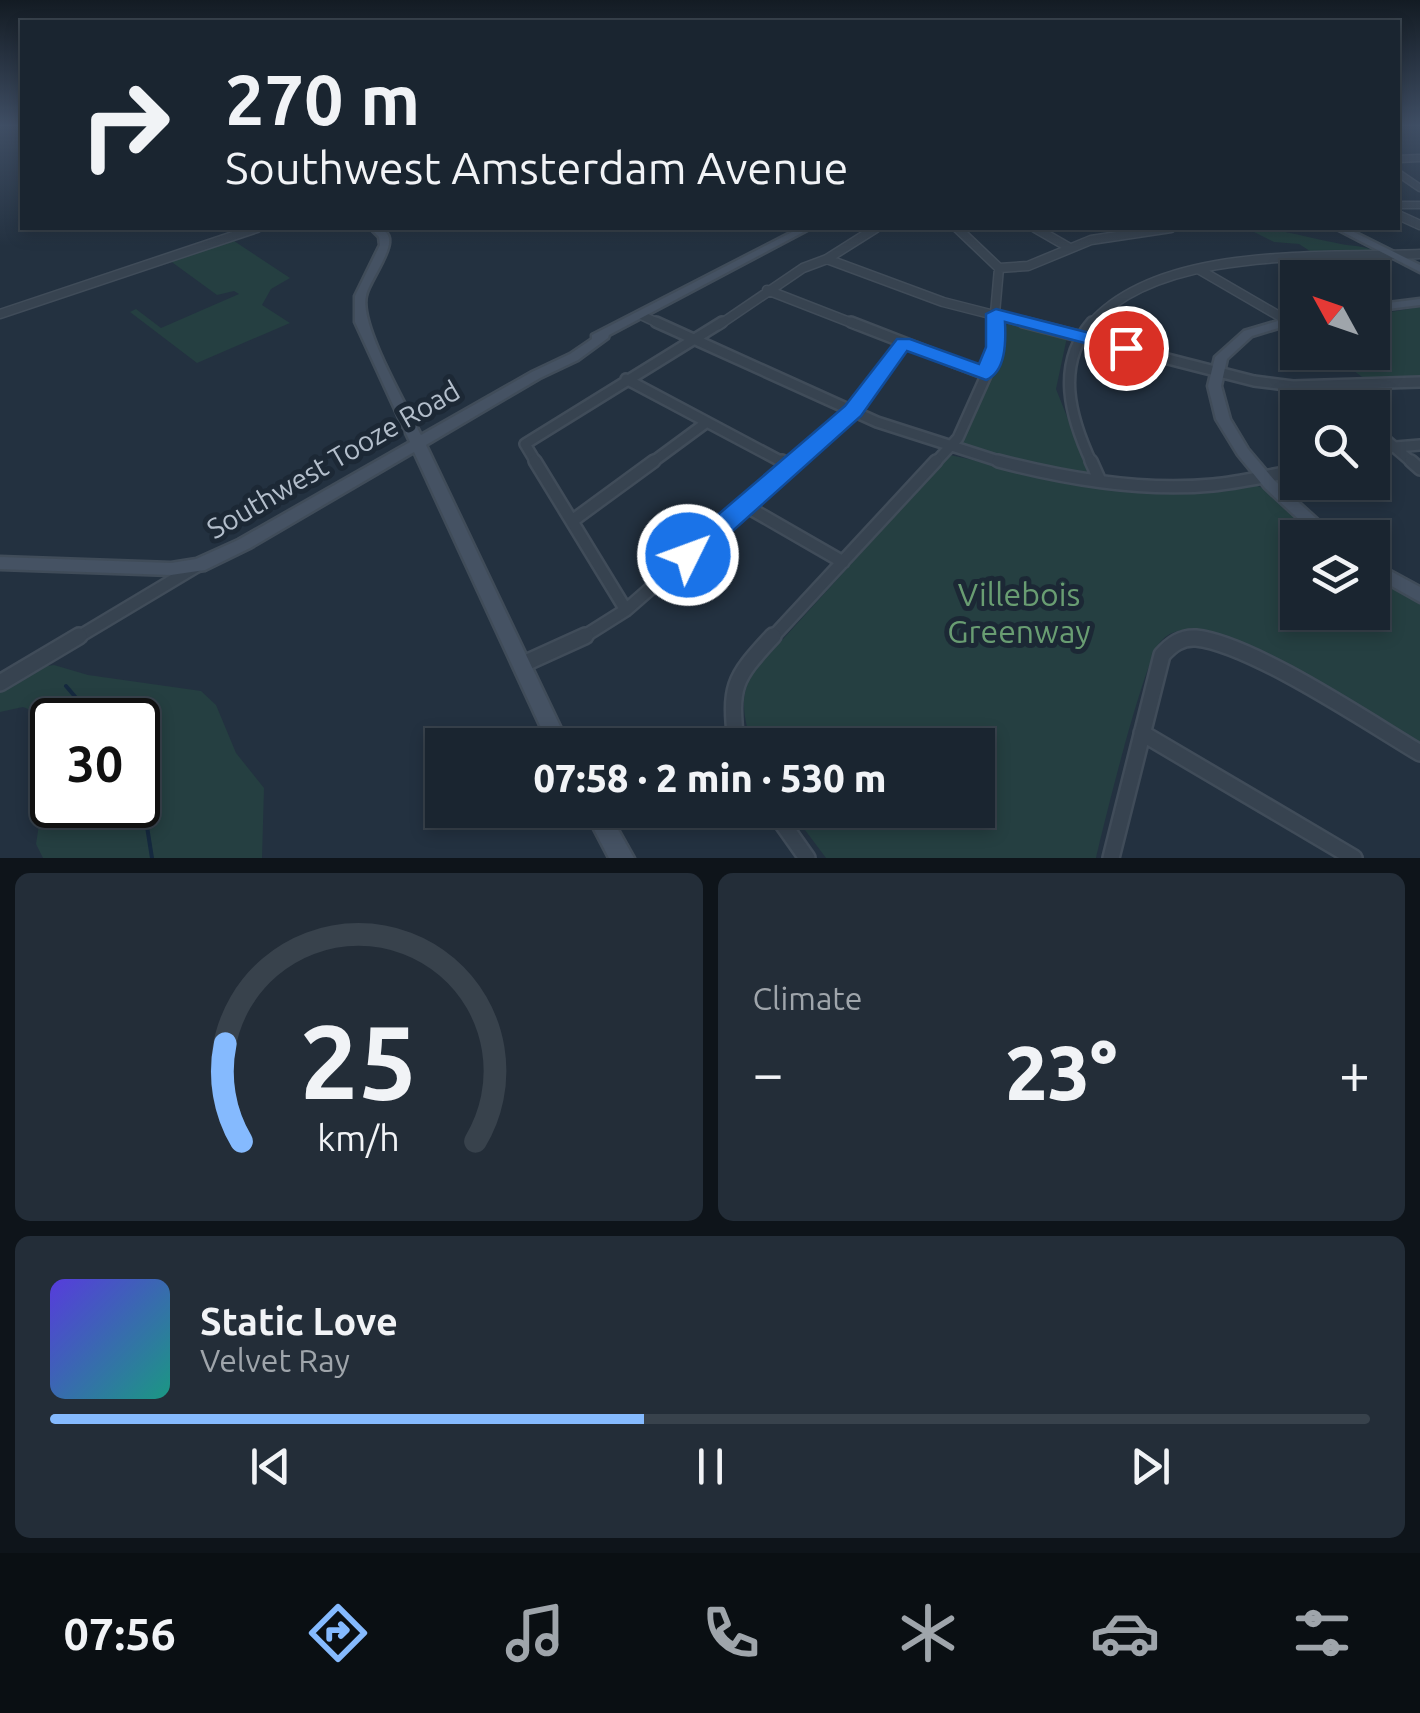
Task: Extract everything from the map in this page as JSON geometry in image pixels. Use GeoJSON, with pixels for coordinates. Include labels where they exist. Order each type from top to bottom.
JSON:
{"type":"FeatureCollection","features":[{"type":"Feature","properties":{"kind":"main road"},"geometry":{"type":"LineString","coordinates":[[377,230],[385,245],[362,292],[358,313],[551,728]]}},
{"type":"Feature","properties":{"kind":"main road","name":"Southwest Tooze Road"},"geometry":{"type":"LineString","coordinates":[[765,248],[793,230]]}},
{"type":"Feature","properties":{"kind":"main road","name":"Southwest Tooze Road"},"geometry":{"type":"LineString","coordinates":[[0,563],[171,569],[199,565],[244,544],[590,348],[641,315],[802,230]]}},
{"type":"Feature","properties":{"kind":"main road"},"geometry":{"type":"LineString","coordinates":[[1344,230],[1400,255]]}},
{"type":"Feature","properties":{"kind":"main road"},"geometry":{"type":"LineString","coordinates":[[1354,230],[1420,266]]}},
{"type":"Feature","properties":{"kind":"main road"},"geometry":{"type":"LineString","coordinates":[[1280,323],[1240,338],[1226,351],[1215,371],[1214,400],[1223,425],[1261,477],[1310,520]]}},
{"type":"Feature","properties":{"kind":"main road"},"geometry":{"type":"LineString","coordinates":[[1390,577],[1420,594]]}},
{"type":"Feature","properties":{"kind":"main road"},"geometry":{"type":"LineString","coordinates":[[605,828],[622,858]]}},
{"type":"Feature","properties":{"kind":"street"},"geometry":{"type":"LineString","coordinates":[[0,314],[251,230]]}},
{"type":"Feature","properties":{"kind":"street"},"geometry":{"type":"LineString","coordinates":[[626,610],[524,446],[626,379],[696,340],[803,268],[827,259],[873,230]]}},
{"type":"Feature","properties":{"kind":"street"},"geometry":{"type":"LineString","coordinates":[[959,230],[999,268],[1028,266],[1068,248],[1112,235],[1154,230]]}},
{"type":"Feature","properties":{"kind":"street"},"geometry":{"type":"LineString","coordinates":[[1039,230],[1068,248]]}},
{"type":"Feature","properties":{"kind":"street"},"geometry":{"type":"LineString","coordinates":[[1100,481],[1069,402],[1070,363],[1079,336],[1125,292],[1155,279],[1200,269],[1420,254]]}},
{"type":"Feature","properties":{"kind":"street"},"geometry":{"type":"LineString","coordinates":[[827,259],[944,302],[1272,384],[1420,382]]}},
{"type":"Feature","properties":{"kind":"street"},"geometry":{"type":"LineString","coordinates":[[733,728],[734,684],[744,667],[962,431],[996,347],[994,290],[999,268]]}},
{"type":"Feature","properties":{"kind":"street"},"geometry":{"type":"LineString","coordinates":[[1200,269],[1280,312]]}},
{"type":"Feature","properties":{"kind":"street"},"geometry":{"type":"LineString","coordinates":[[768,290],[986,374]]}},
{"type":"Feature","properties":{"kind":"street"},"geometry":{"type":"LineString","coordinates":[[1390,306],[1420,302]]}},
{"type":"Feature","properties":{"kind":"street"},"geometry":{"type":"LineString","coordinates":[[641,315],[948,450],[1036,473],[1184,485],[1280,474]]}},
{"type":"Feature","properties":{"kind":"street"},"geometry":{"type":"LineString","coordinates":[[521,665],[598,630],[626,610],[853,411],[904,343]]}},
{"type":"Feature","properties":{"kind":"street"},"geometry":{"type":"LineString","coordinates":[[626,379],[791,466]]}},
{"type":"Feature","properties":{"kind":"street"},"geometry":{"type":"LineString","coordinates":[[1322,386],[1327,390]]}},
{"type":"Feature","properties":{"kind":"street"},"geometry":{"type":"LineString","coordinates":[[572,521],[708,422]]}},
{"type":"Feature","properties":{"kind":"street"},"geometry":{"type":"LineString","coordinates":[[1390,443],[1420,468]]}},
{"type":"Feature","properties":{"kind":"street"},"geometry":{"type":"LineString","coordinates":[[1390,446],[1420,445]]}},
{"type":"Feature","properties":{"kind":"street"},"geometry":{"type":"LineString","coordinates":[[744,506],[843,562]]}},
{"type":"Feature","properties":{"kind":"street"},"geometry":{"type":"LineString","coordinates":[[0,683],[199,565]]}},
{"type":"Feature","properties":{"kind":"street"},"geometry":{"type":"LineString","coordinates":[[1111,858],[1162,655],[1168,646],[1180,640],[1199,638],[1248,658],[1420,753]]}},
{"type":"Feature","properties":{"kind":"street"},"geometry":{"type":"LineString","coordinates":[[1142,733],[1354,858]]}},
{"type":"Feature","properties":{"kind":"street"},"geometry":{"type":"LineString","coordinates":[[786,828],[808,858]]}},
{"type":"Feature","properties":{"kind":"green space"},"geometry":{"type":"Polygon","coordinates":[[[1250,230],[1282,231],[1379,253],[1316,255],[1299,244],[1274,242],[1250,230]]]}},
{"type":"Feature","properties":{"kind":"green space"},"geometry":{"type":"Polygon","coordinates":[[[231,239],[290,278],[271,289],[262,305],[290,323],[197,363],[130,312],[136,309],[161,328],[239,294],[234,291],[217,295],[169,260],[231,239]]]}},
{"type":"Feature","properties":{"kind":"green space"},"geometry":{"type":"Polygon","coordinates":[[[1420,307],[1420,377],[1365,379],[1353,370],[1390,370],[1390,312],[1420,307]]]}},
{"type":"Feature","properties":{"kind":"green space"},"geometry":{"type":"Polygon","coordinates":[[[1007,324],[1067,337],[1056,389],[1091,477],[956,448],[1007,324]]]}},
{"type":"Feature","properties":{"kind":"green space","name":"Villebois Greenway"},"geometry":{"type":"Polygon","coordinates":[[[950,455],[1087,484],[1252,484],[1263,488],[1300,520],[1280,520],[1280,630],[1390,630],[1390,585],[1420,603],[1420,744],[1221,635],[1182,630],[1168,635],[1154,653],[1125,743],[1096,858],[826,858],[804,828],[995,828],[995,728],[748,728],[744,707],[754,671],[950,455]]]}},
{"type":"Feature","properties":{"kind":"green space"},"geometry":{"type":"Polygon","coordinates":[[[54,665],[88,675],[201,691],[216,705],[236,753],[264,788],[262,858],[43,858],[36,844],[38,828],[160,828],[160,698],[30,698],[30,710],[23,707],[0,712],[0,687],[40,667],[54,665]]]}},
{"type":"Feature","properties":{"kind":"waterway"},"geometry":{"type":"LineString","coordinates":[[66,686],[76,698]]}},
{"type":"Feature","properties":{"kind":"waterway"},"geometry":{"type":"LineString","coordinates":[[147,828],[152,858]]}},
{"type":"Feature","properties":{"kind":"route"},"geometry":{"type":"LineString","coordinates":[[688,555],[853,411],[904,343],[986,374],[996,347],[996,314],[1126,348]]}}]}
